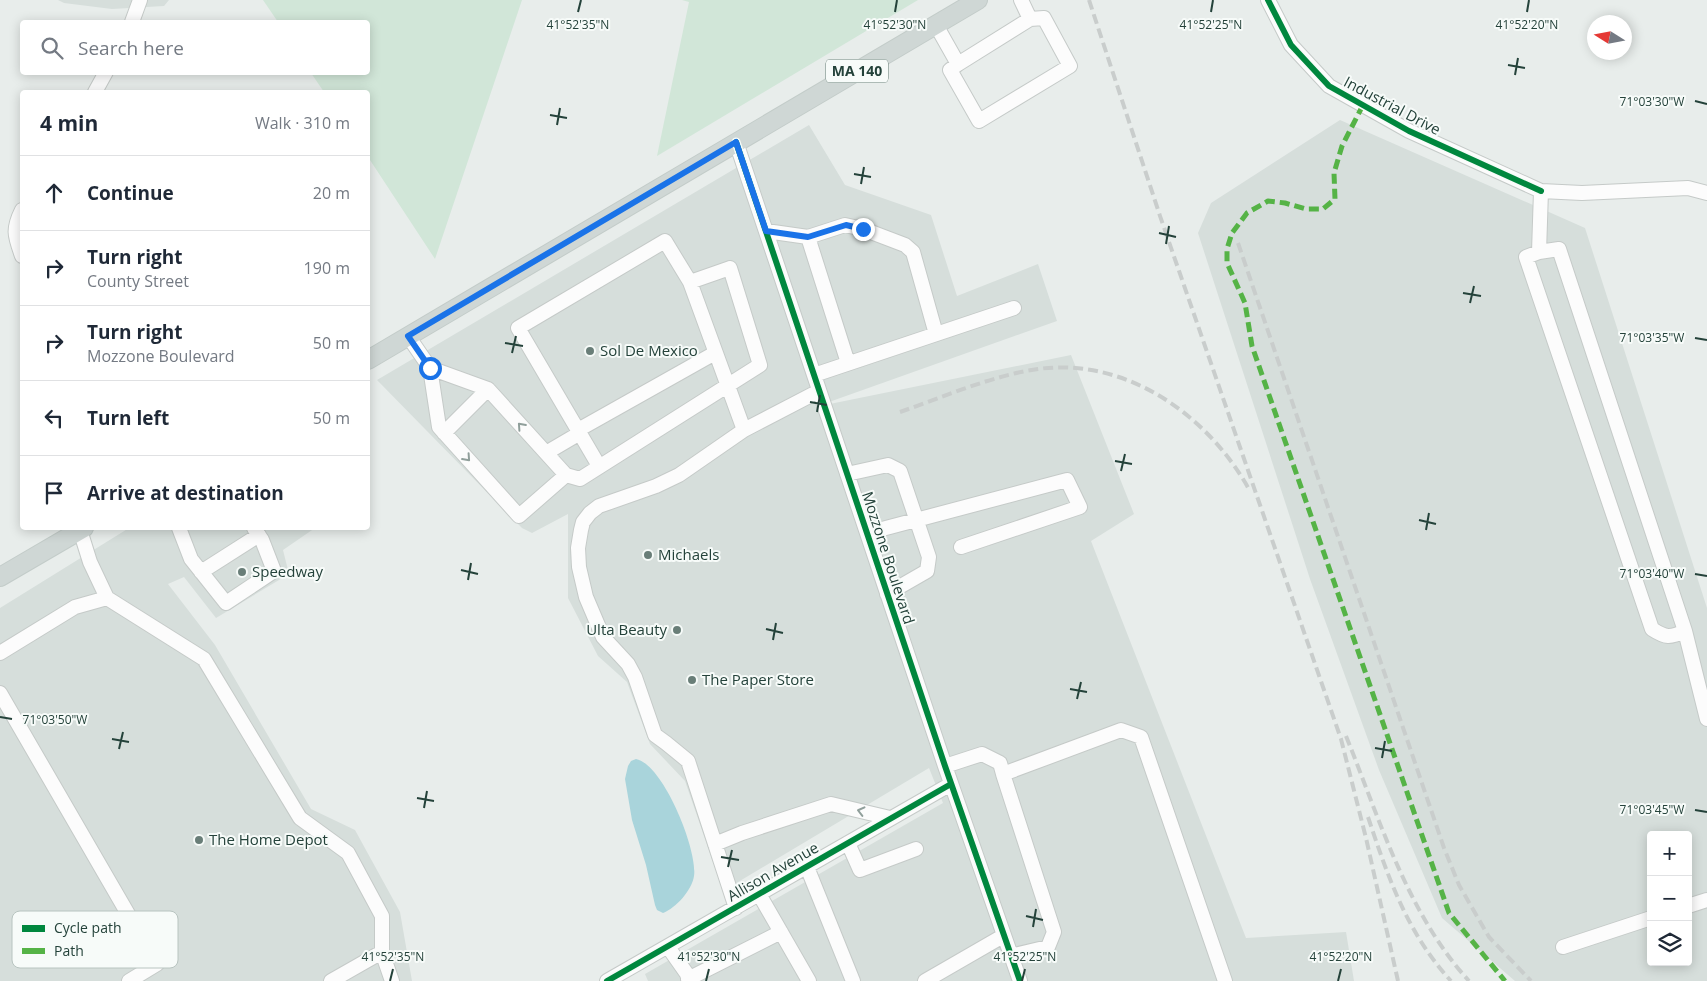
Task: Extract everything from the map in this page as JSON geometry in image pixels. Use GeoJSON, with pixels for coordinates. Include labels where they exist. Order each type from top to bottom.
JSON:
{"type":"FeatureCollection","features":[{"type":"Feature","properties":{"kind":"main road","name":"MA 140"},"geometry":{"type":"LineString","coordinates":[[370,359],[978,0]]}},
{"type":"Feature","properties":{"kind":"main road"},"geometry":{"type":"LineString","coordinates":[[0,577],[80,530]]}},
{"type":"Feature","properties":{"kind":"street"},"geometry":{"type":"LineString","coordinates":[[133,20],[140,0]]}},
{"type":"Feature","properties":{"kind":"street"},"geometry":{"type":"LineString","coordinates":[[1021,0],[1030,19]]}},
{"type":"Feature","properties":{"kind":"street","name":"Industrial Drive"},"geometry":{"type":"LineString","coordinates":[[1268,0],[1291,45],[1329,86],[1410,132],[1541,191]]}},
{"type":"Feature","properties":{"kind":"street"},"geometry":{"type":"LineString","coordinates":[[1044,18],[1070,66],[979,121],[950,70],[1030,19],[1044,18]]}},
{"type":"Feature","properties":{"kind":"street"},"geometry":{"type":"LineString","coordinates":[[936,25],[958,64]]}},
{"type":"Feature","properties":{"kind":"street"},"geometry":{"type":"LineString","coordinates":[[96,90],[104,75]]}},
{"type":"Feature","properties":{"kind":"street","name":"Mozzone Boulevard"},"geometry":{"type":"LineString","coordinates":[[736,142],[951,784],[1020,981]]}},
{"type":"Feature","properties":{"kind":"street"},"geometry":{"type":"LineString","coordinates":[[1539,252],[1541,191],[1582,193],[1688,188],[1707,192]]}},
{"type":"Feature","properties":{"kind":"street"},"geometry":{"type":"LineString","coordinates":[[20,214],[14,228],[20,249]]}},
{"type":"Feature","properties":{"kind":"street"},"geometry":{"type":"LineString","coordinates":[[766,231],[808,237],[846,225],[863,229],[905,245],[914,252],[936,334]]}},
{"type":"Feature","properties":{"kind":"street"},"geometry":{"type":"LineString","coordinates":[[808,237],[848,363]]}},
{"type":"Feature","properties":{"kind":"street"},"geometry":{"type":"LineString","coordinates":[[599,466],[518,328],[665,241],[690,282],[744,430]]}},
{"type":"Feature","properties":{"kind":"street"},"geometry":{"type":"LineString","coordinates":[[1685,631],[1672,637],[1661,635],[1652,629],[1526,257],[1539,252],[1559,249],[1685,631],[1707,719]]}},
{"type":"Feature","properties":{"kind":"street"},"geometry":{"type":"LineString","coordinates":[[430,368],[488,389],[566,476],[580,478],[760,365],[730,268],[690,282]]}},
{"type":"Feature","properties":{"kind":"street"},"geometry":{"type":"LineString","coordinates":[[814,375],[1014,308]]}},
{"type":"Feature","properties":{"kind":"street"},"geometry":{"type":"LineString","coordinates":[[408,336],[430,368],[439,427],[519,516],[566,476]]}},
{"type":"Feature","properties":{"kind":"street"},"geometry":{"type":"LineString","coordinates":[[546,453],[579,431],[715,353]]}},
{"type":"Feature","properties":{"kind":"street"},"geometry":{"type":"LineString","coordinates":[[444,433],[488,389]]}},
{"type":"Feature","properties":{"kind":"street"},"geometry":{"type":"LineString","coordinates":[[736,908],[688,761],[654,735],[635,676],[628,664],[603,637],[586,597],[578,567],[578,548],[583,522],[599,506],[656,486],[678,475],[744,430],[819,391]]}},
{"type":"Feature","properties":{"kind":"street"},"geometry":{"type":"LineString","coordinates":[[847,474],[888,465],[900,471],[917,519],[929,557],[927,571],[887,594]]}},
{"type":"Feature","properties":{"kind":"street"},"geometry":{"type":"LineString","coordinates":[[867,533],[1067,480],[1080,507],[961,547]]}},
{"type":"Feature","properties":{"kind":"street"},"geometry":{"type":"LineString","coordinates":[[82,530],[90,562],[107,598],[204,658],[300,818],[348,853],[382,916],[382,952],[392,981]]}},
{"type":"Feature","properties":{"kind":"street"},"geometry":{"type":"LineString","coordinates":[[182,530],[191,559],[201,572],[226,603],[274,570],[257,531],[201,572]]}},
{"type":"Feature","properties":{"kind":"street"},"geometry":{"type":"LineString","coordinates":[[0,653],[75,607],[107,598]]}},
{"type":"Feature","properties":{"kind":"street"},"geometry":{"type":"LineString","coordinates":[[0,693],[126,911]]}},
{"type":"Feature","properties":{"kind":"street"},"geometry":{"type":"LineString","coordinates":[[1003,774],[1121,730],[1141,737],[1226,981]]}},
{"type":"Feature","properties":{"kind":"street"},"geometry":{"type":"LineString","coordinates":[[945,766],[982,754],[1000,763],[1054,932],[1048,946],[1010,956]]}},
{"type":"Feature","properties":{"kind":"street","name":"Allison Avenue"},"geometry":{"type":"LineString","coordinates":[[607,981],[951,784]]}},
{"type":"Feature","properties":{"kind":"street"},"geometry":{"type":"LineString","coordinates":[[715,844],[742,833],[831,804],[890,818]]}},
{"type":"Feature","properties":{"kind":"street"},"geometry":{"type":"LineString","coordinates":[[848,842],[860,870],[916,849]]}},
{"type":"Feature","properties":{"kind":"street"},"geometry":{"type":"LineString","coordinates":[[806,867],[853,981]]}},
{"type":"Feature","properties":{"kind":"street"},"geometry":{"type":"LineString","coordinates":[[759,894],[809,981]]}},
{"type":"Feature","properties":{"kind":"street"},"geometry":{"type":"LineString","coordinates":[[1692,905],[1707,900]]}},
{"type":"Feature","properties":{"kind":"street"},"geometry":{"type":"LineString","coordinates":[[1563,947],[1647,919]]}},
{"type":"Feature","properties":{"kind":"street"},"geometry":{"type":"LineString","coordinates":[[668,946],[689,980],[780,932]]}},
{"type":"Feature","properties":{"kind":"street"},"geometry":{"type":"LineString","coordinates":[[925,981],[1003,936]]}},
{"type":"Feature","properties":{"kind":"street"},"geometry":{"type":"LineString","coordinates":[[331,981],[382,952]]}},
{"type":"Feature","properties":{"kind":"street"},"geometry":{"type":"LineString","coordinates":[[129,981],[149,976]]}},
{"type":"Feature","properties":{"kind":"shaded area"},"geometry":{"type":"Polygon","coordinates":[[[58,0],[169,0],[164,6],[112,9],[64,3],[58,0]]]}},
{"type":"Feature","properties":{"kind":"shaded area"},"geometry":{"type":"Polygon","coordinates":[[[1340,120],[1585,228],[1707,608],[1707,981],[1515,981],[1442,918],[1379,770],[1310,579],[1198,233],[1211,203],[1340,120]]]}},
{"type":"Feature","properties":{"kind":"shaded area"},"geometry":{"type":"Polygon","coordinates":[[[809,125],[845,185],[931,215],[957,296],[1038,264],[1057,321],[815,407],[1071,355],[1134,514],[1091,541],[1246,938],[1346,932],[1354,981],[648,981],[645,974],[943,803],[929,768],[723,891],[685,781],[650,744],[627,682],[598,656],[568,598],[568,514],[532,533],[522,528],[377,380],[809,125]]]}},
{"type":"Feature","properties":{"kind":"shaded area"},"geometry":{"type":"Polygon","coordinates":[[[126,530],[312,530],[283,550],[289,574],[216,618],[184,577],[168,584],[215,645],[311,809],[355,830],[400,912],[412,981],[0,981],[0,608],[126,530]]]}},
{"type":"Feature","properties":{"kind":"green space"},"geometry":{"type":"Polygon","coordinates":[[[263,0],[522,0],[435,259],[370,160],[370,90],[323,90],[312,75],[370,75],[370,20],[277,20],[263,0]]]}},
{"type":"Feature","properties":{"kind":"green space"},"geometry":{"type":"Polygon","coordinates":[[[682,0],[918,0],[657,156],[689,2],[682,0]]]}},
{"type":"Feature","properties":{"kind":"water"},"geometry":{"type":"Polygon","coordinates":[[[636,759],[646,764],[667,791],[685,829],[694,864],[693,881],[687,893],[673,907],[663,913],[657,910],[655,905],[646,865],[632,820],[625,779],[628,766],[631,761],[636,759]]]}},
{"type":"Feature","properties":{"kind":"railway"},"geometry":{"type":"LineString","coordinates":[[1089,0],[1160,216],[1341,739],[1366,838],[1398,981]]}},
{"type":"Feature","properties":{"kind":"railway"},"geometry":{"type":"LineString","coordinates":[[1238,243],[1444,848],[1459,885],[1489,937],[1531,981]]}},
{"type":"Feature","properties":{"kind":"railway"},"geometry":{"type":"LineString","coordinates":[[900,412],[969,387],[1021,372],[1038,369],[1071,368],[1103,372],[1133,383],[1162,397],[1188,416],[1212,439],[1233,464],[1250,491]]}},
{"type":"Feature","properties":{"kind":"railway"},"geometry":{"type":"LineString","coordinates":[[1346,736],[1384,833],[1412,896],[1428,926],[1447,954],[1469,981]]}},
{"type":"Feature","properties":{"kind":"railway"},"geometry":{"type":"LineString","coordinates":[[1368,817],[1400,904],[1422,944],[1451,981]]}},
{"type":"Feature","properties":{"kind":"marked path"},"geometry":{"type":"LineString","coordinates":[[1363,105],[1342,146],[1334,173],[1335,199],[1323,209],[1306,209],[1285,203],[1268,201],[1247,213],[1232,233],[1227,249],[1227,263],[1245,303],[1252,346],[1449,913],[1505,981]]}},
{"type":"Feature","properties":{"kind":"cycle path"},"geometry":{"type":"LineString","coordinates":[[1268,0],[1291,45],[1329,86],[1409,131],[1541,191]]}},
{"type":"Feature","properties":{"kind":"cycle path"},"geometry":{"type":"LineString","coordinates":[[736,142],[945,766],[1020,981]]}},
{"type":"Feature","properties":{"kind":"cycle path"},"geometry":{"type":"LineString","coordinates":[[607,981],[951,784]]}},
{"type":"Feature","properties":{"kind":"place","name":"Sol De Mexico"},"geometry":{"type":"Point","coordinates":[590,351]}},
{"type":"Feature","properties":{"kind":"place","name":"Michaels"},"geometry":{"type":"Point","coordinates":[648,555]}},
{"type":"Feature","properties":{"kind":"place","name":"Speedway"},"geometry":{"type":"Point","coordinates":[242,572]}},
{"type":"Feature","properties":{"kind":"place","name":"Ulta Beauty"},"geometry":{"type":"Point","coordinates":[677,630]}},
{"type":"Feature","properties":{"kind":"place","name":"The Paper Store"},"geometry":{"type":"Point","coordinates":[692,680]}},
{"type":"Feature","properties":{"kind":"place","name":"The Home Depot"},"geometry":{"type":"Point","coordinates":[199,840]}},
{"type":"Feature","properties":{"kind":"route"},"geometry":{"type":"LineString","coordinates":[[430,368],[408,336],[736,142],[766,231],[808,237],[846,225],[863,229]]}}]}
